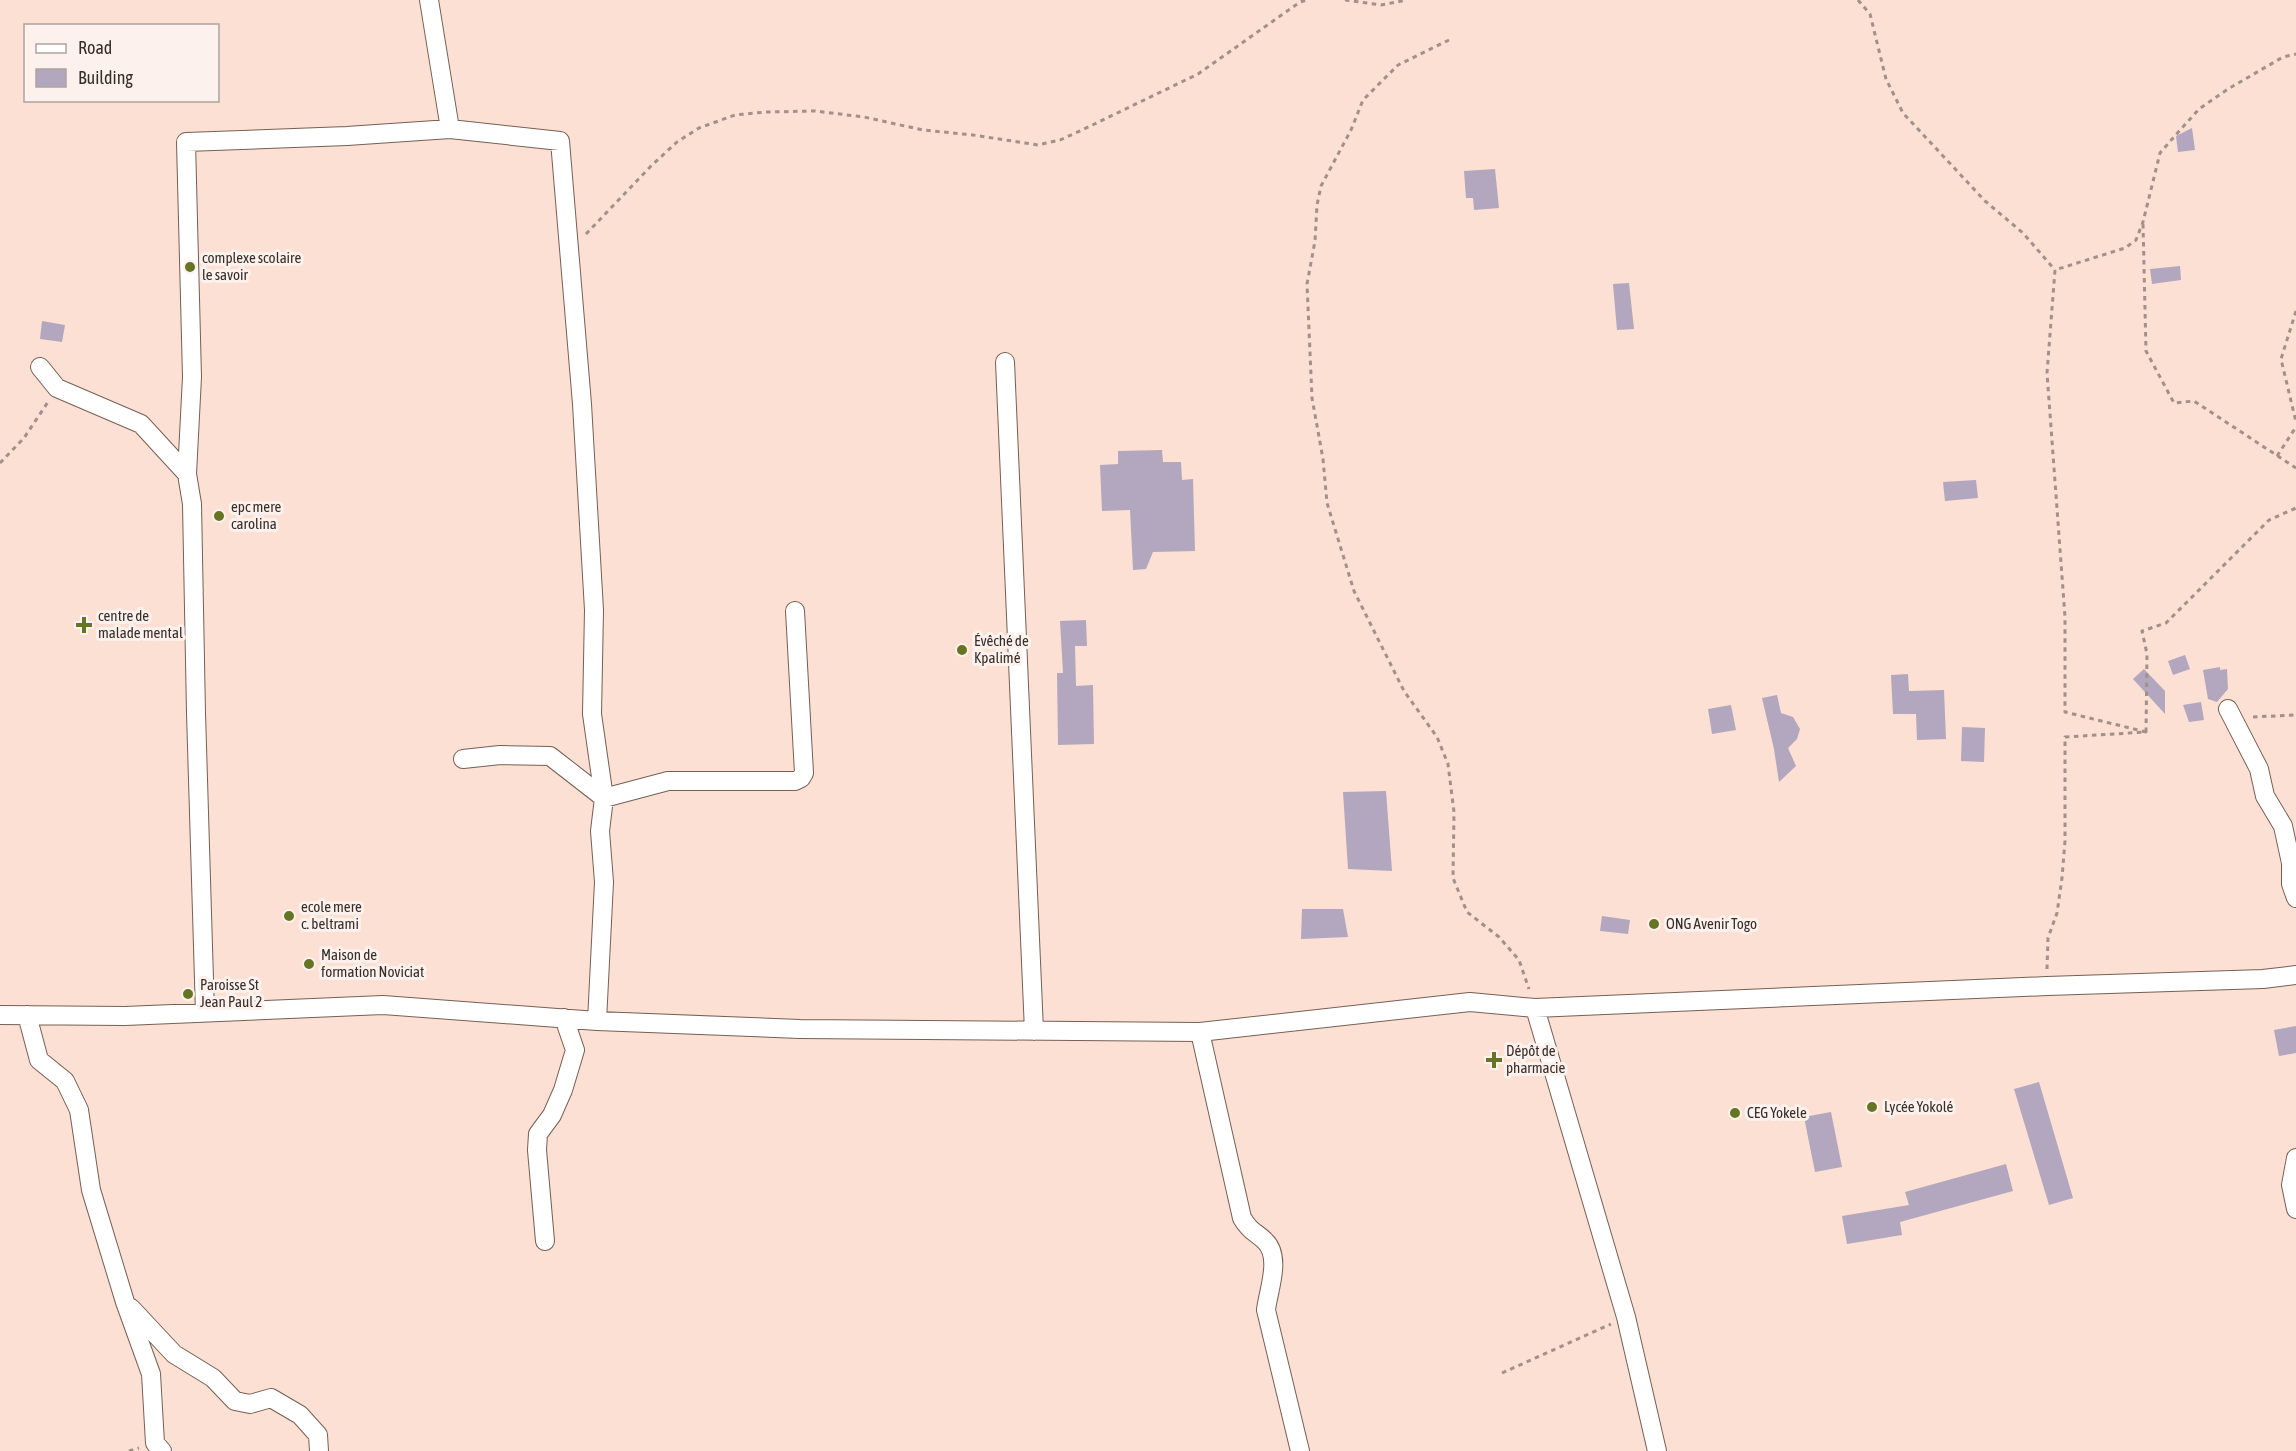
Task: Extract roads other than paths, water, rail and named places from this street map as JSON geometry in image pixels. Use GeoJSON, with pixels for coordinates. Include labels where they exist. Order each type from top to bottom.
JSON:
{"type":"FeatureCollection","features":[{"type":"Feature","properties":{"kind":"street"},"geometry":{"type":"LineString","coordinates":[[429,0],[450,129]]}},
{"type":"Feature","properties":{"kind":"street"},"geometry":{"type":"LineString","coordinates":[[205,1013],[192,504],[187,474],[192,376],[186,141],[347,136],[450,129],[560,141],[582,404],[592,563],[594,610],[592,714],[604,798],[600,831],[604,882],[597,1021]]}},
{"type":"Feature","properties":{"kind":"street"},"geometry":{"type":"LineString","coordinates":[[1005,363],[1034,1031]]}},
{"type":"Feature","properties":{"kind":"street"},"geometry":{"type":"LineString","coordinates":[[40,367],[57,388],[141,424],[187,474]]}},
{"type":"Feature","properties":{"kind":"street"},"geometry":{"type":"LineString","coordinates":[[604,798],[668,781],[795,781],[801,778],[804,773],[795,611]]}},
{"type":"Feature","properties":{"kind":"street"},"geometry":{"type":"LineString","coordinates":[[2231,714],[2259,769],[2265,796],[2283,826],[2290,863],[2291,884],[2296,898]]}},
{"type":"Feature","properties":{"kind":"street"},"geometry":{"type":"LineString","coordinates":[[463,759],[500,755],[550,756],[604,798]]}},
{"type":"Feature","properties":{"kind":"street"},"geometry":{"type":"LineString","coordinates":[[0,1015],[124,1016],[383,1005],[597,1021],[800,1029],[1200,1032],[1470,1002],[1535,1008],[2263,979],[2296,975]]}},
{"type":"Feature","properties":{"kind":"street"},"geometry":{"type":"LineString","coordinates":[[1535,1008],[1626,1317],[1657,1451]]}},
{"type":"Feature","properties":{"kind":"street"},"geometry":{"type":"LineString","coordinates":[[27,1015],[39,1060],[65,1081],[79,1110],[91,1190],[125,1302],[151,1374],[155,1443],[162,1451]]}},
{"type":"Feature","properties":{"kind":"street"},"geometry":{"type":"LineString","coordinates":[[545,1241],[537,1150],[538,1134],[552,1114],[563,1090],[575,1050],[564,1018]]}},
{"type":"Feature","properties":{"kind":"street"},"geometry":{"type":"LineString","coordinates":[[1200,1032],[1242,1218],[1250,1231],[1265,1241],[1270,1248],[1273,1261],[1272,1278],[1267,1294],[1266,1310],[1300,1451]]}},
{"type":"Feature","properties":{"kind":"street"},"geometry":{"type":"LineString","coordinates":[[2296,1158],[2291,1185],[2296,1209]]}},
{"type":"Feature","properties":{"kind":"street"},"geometry":{"type":"LineString","coordinates":[[125,1302],[174,1354],[213,1378],[235,1401],[250,1404],[271,1398],[300,1415],[318,1435],[319,1451]]}},
{"type":"Feature","properties":{"kind":"place","name":"complexe scolaire le savoir"},"geometry":{"type":"Point","coordinates":[190,267]}},
{"type":"Feature","properties":{"kind":"place","name":"epc mere carolina"},"geometry":{"type":"Point","coordinates":[219,516]}},
{"type":"Feature","properties":{"kind":"place","name":"centre de malade mental"},"geometry":{"type":"Point","coordinates":[84,625]}},
{"type":"Feature","properties":{"kind":"place","name":"Évêché de Kpalimé"},"geometry":{"type":"Point","coordinates":[962,650]}},
{"type":"Feature","properties":{"kind":"place","name":"ecole mere c. beltrami"},"geometry":{"type":"Point","coordinates":[289,916]}},
{"type":"Feature","properties":{"kind":"place","name":"ONG Avenir Togo"},"geometry":{"type":"Point","coordinates":[1654,924]}},
{"type":"Feature","properties":{"kind":"place","name":"Maison de formation Noviciat"},"geometry":{"type":"Point","coordinates":[309,964]}},
{"type":"Feature","properties":{"kind":"place","name":"Paroisse St Jean Paul 2"},"geometry":{"type":"Point","coordinates":[188,994]}},
{"type":"Feature","properties":{"kind":"place","name":"Dépôt de pharmacie"},"geometry":{"type":"Point","coordinates":[1494,1060]}},
{"type":"Feature","properties":{"kind":"place","name":"Lycée Yokolé"},"geometry":{"type":"Point","coordinates":[1872,1107]}},
{"type":"Feature","properties":{"kind":"place","name":"CEG Yokele"},"geometry":{"type":"Point","coordinates":[1735,1113]}}]}
